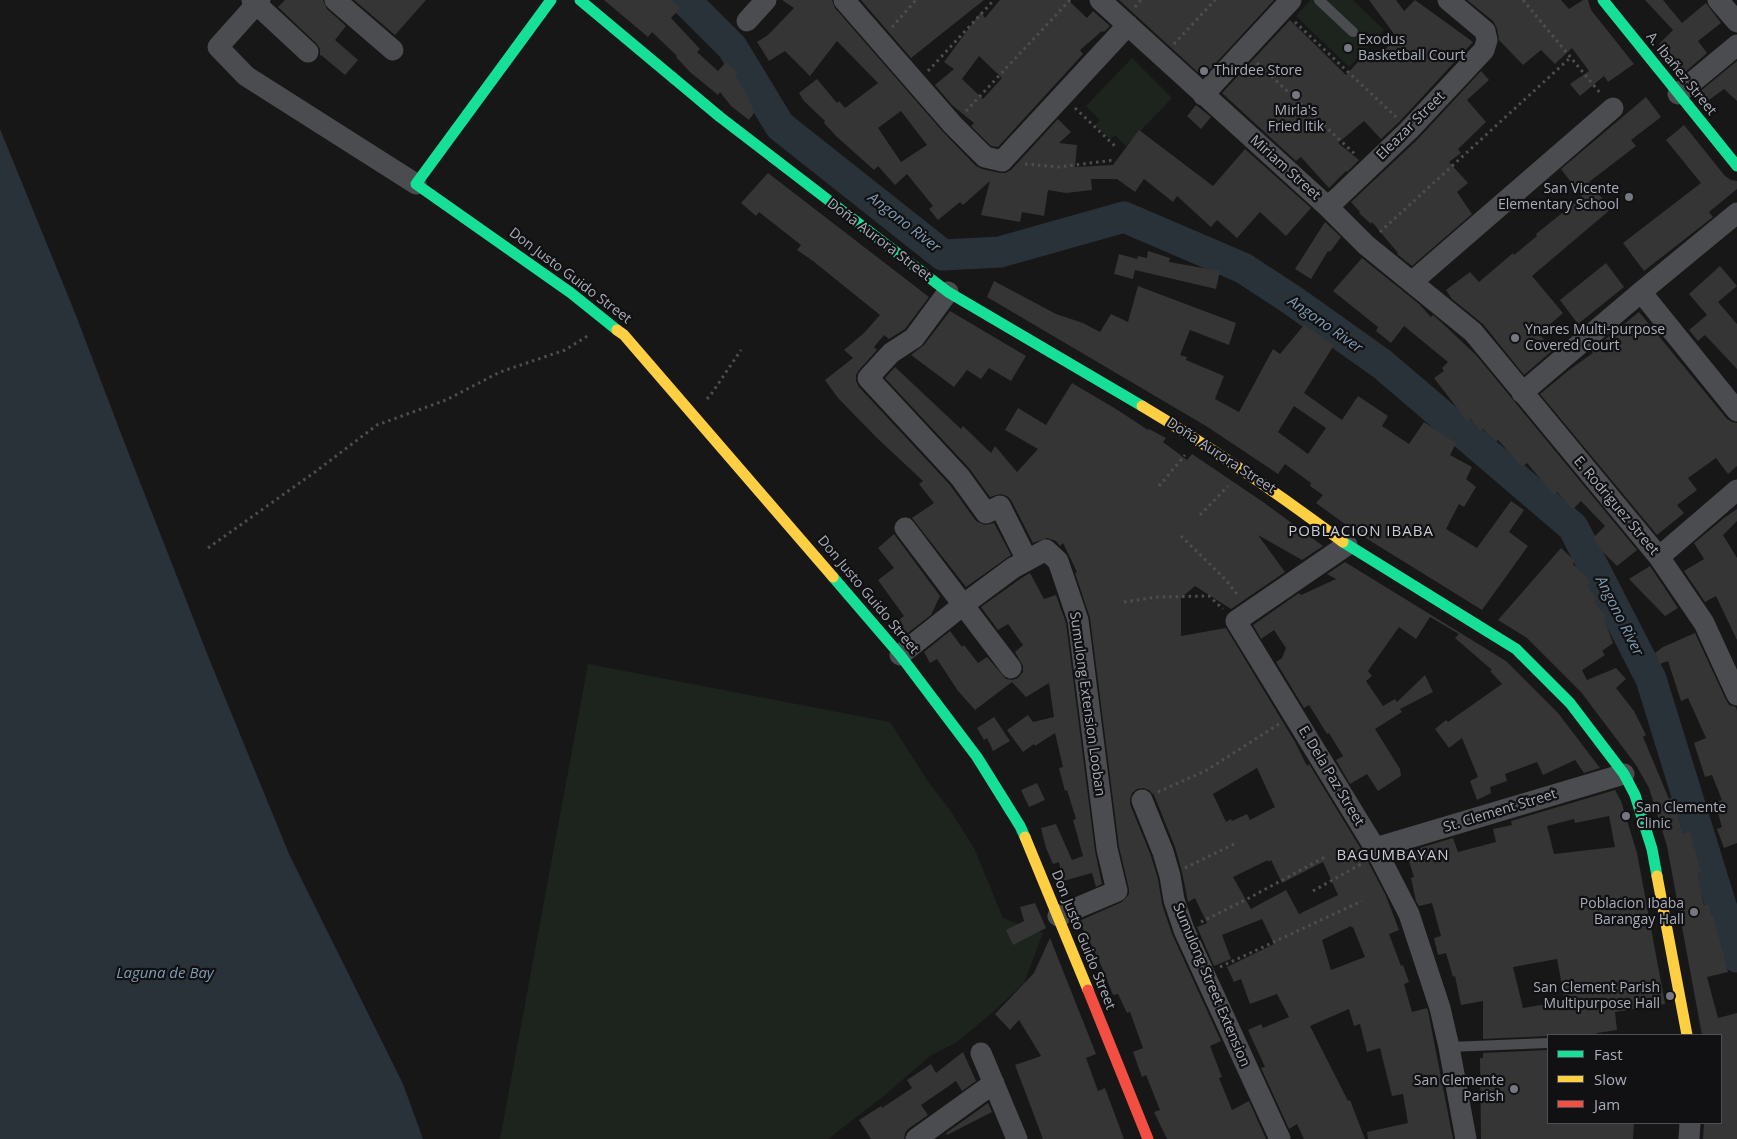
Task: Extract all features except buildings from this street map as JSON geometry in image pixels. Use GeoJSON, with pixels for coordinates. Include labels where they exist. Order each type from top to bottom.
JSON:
{"type":"FeatureCollection","features":[{"type":"Feature","properties":{"kind":"street"},"geometry":{"type":"LineString","coordinates":[[335,0],[393,50]]}},
{"type":"Feature","properties":{"kind":"street"},"geometry":{"type":"LineString","coordinates":[[308,52],[256,1],[218,47],[246,76],[416,184],[551,0]]}},
{"type":"Feature","properties":{"kind":"street","name":"Doña Aurora Street"},"geometry":{"type":"LineString","coordinates":[[580,0],[720,117],[948,292],[1198,439],[1243,468],[1347,545],[1516,649],[1570,703],[1624,774],[1635,795],[1652,849],[1687,1034]]}},
{"type":"Feature","properties":{"kind":"street"},"geometry":{"type":"LineString","coordinates":[[747,21],[766,0]]}},
{"type":"Feature","properties":{"kind":"street"},"geometry":{"type":"LineString","coordinates":[[844,0],[953,125],[985,157],[1002,161],[1128,25]]}},
{"type":"Feature","properties":{"kind":"street","name":"Miriam Street"},"geometry":{"type":"LineString","coordinates":[[1100,0],[1328,207],[1366,245],[1473,332]]}},
{"type":"Feature","properties":{"kind":"street","name":"Eleazar Street"},"geometry":{"type":"LineString","coordinates":[[1328,207],[1409,130],[1484,50],[1487,40],[1484,31],[1448,0]]}},
{"type":"Feature","properties":{"kind":"street","name":"A. Ibañez Street"},"geometry":{"type":"LineString","coordinates":[[1603,0],[1737,166]]}},
{"type":"Feature","properties":{"kind":"street"},"geometry":{"type":"LineString","coordinates":[[1718,0],[1737,22]]}},
{"type":"Feature","properties":{"kind":"street"},"geometry":{"type":"LineString","coordinates":[[1203,95],[1286,5]]}},
{"type":"Feature","properties":{"kind":"street"},"geometry":{"type":"LineString","coordinates":[[1678,94],[1737,46]]}},
{"type":"Feature","properties":{"kind":"street"},"geometry":{"type":"LineString","coordinates":[[1412,282],[1613,108]]}},
{"type":"Feature","properties":{"kind":"street","name":"Don Justo Guido Street"},"geometry":{"type":"LineString","coordinates":[[416,184],[572,293],[624,335],[900,655],[977,757],[1020,826],[1148,1139]]}},
{"type":"Feature","properties":{"kind":"street"},"geometry":{"type":"LineString","coordinates":[[1522,392],[1737,214]]}},
{"type":"Feature","properties":{"kind":"street"},"geometry":{"type":"LineString","coordinates":[[948,292],[914,338],[891,353],[868,378],[960,477],[986,512],[1000,506],[1027,560]]}},
{"type":"Feature","properties":{"kind":"street"},"geometry":{"type":"LineString","coordinates":[[1641,292],[1737,411]]}},
{"type":"Feature","properties":{"kind":"street","name":"E. Rodriguez Street"},"geometry":{"type":"LineString","coordinates":[[1473,332],[1659,557],[1704,623],[1737,695]]}},
{"type":"Feature","properties":{"kind":"street"},"geometry":{"type":"LineString","coordinates":[[1659,557],[1737,490]]}},
{"type":"Feature","properties":{"kind":"street"},"geometry":{"type":"LineString","coordinates":[[905,528],[1011,668]]}},
{"type":"Feature","properties":{"kind":"street"},"geometry":{"type":"LineString","coordinates":[[1243,616],[1347,545]]}},
{"type":"Feature","properties":{"kind":"street","name":"Sumulong Extension Looban"},"geometry":{"type":"LineString","coordinates":[[900,655],[963,604],[1012,568],[1046,550],[1058,561],[1078,620],[1106,849],[1117,891],[1058,916]]}},
{"type":"Feature","properties":{"kind":"street","name":"E. Dela Paz Street"},"geometry":{"type":"LineString","coordinates":[[1243,616],[1294,714],[1377,851],[1409,914],[1440,1008],[1466,1139]]}},
{"type":"Feature","properties":{"kind":"street","name":"St. Clement Street"},"geometry":{"type":"LineString","coordinates":[[1377,851],[1624,774]]}},
{"type":"Feature","properties":{"kind":"street","name":"Sumulong Street Extension"},"geometry":{"type":"LineString","coordinates":[[1142,800],[1163,852],[1174,900],[1184,930],[1280,1139]]}},
{"type":"Feature","properties":{"kind":"street"},"geometry":{"type":"LineString","coordinates":[[981,1053],[1017,1139]]}},
{"type":"Feature","properties":{"kind":"street"},"geometry":{"type":"LineString","coordinates":[[916,1139],[994,1083]]}},
{"type":"Feature","properties":{"kind":"street"},"geometry":{"type":"LineString","coordinates":[[1689,1139],[1690,1124]]}},
{"type":"Feature","properties":{"kind":"lane"},"geometry":{"type":"LineString","coordinates":[[1319,0],[1353,32]]}},
{"type":"Feature","properties":{"kind":"lane"},"geometry":{"type":"LineString","coordinates":[[1449,1047],[1547,1043]]}},
{"type":"Feature","properties":{"kind":"path"},"geometry":{"type":"LineString","coordinates":[[879,41],[916,0]]}},
{"type":"Feature","properties":{"kind":"path"},"geometry":{"type":"LineString","coordinates":[[917,83],[994,0]]}},
{"type":"Feature","properties":{"kind":"path"},"geometry":{"type":"LineString","coordinates":[[953,125],[1070,0]]}},
{"type":"Feature","properties":{"kind":"path"},"geometry":{"type":"LineString","coordinates":[[1162,57],[1214,0]]}},
{"type":"Feature","properties":{"kind":"path"},"geometry":{"type":"LineString","coordinates":[[1523,0],[1613,108]]}},
{"type":"Feature","properties":{"kind":"path"},"geometry":{"type":"LineString","coordinates":[[1286,5],[1409,130]]}},
{"type":"Feature","properties":{"kind":"path"},"geometry":{"type":"LineString","coordinates":[[1244,50],[1369,168]]}},
{"type":"Feature","properties":{"kind":"path"},"geometry":{"type":"LineString","coordinates":[[1366,245],[1571,57]]}},
{"type":"Feature","properties":{"kind":"path"},"geometry":{"type":"LineString","coordinates":[[1062,96],[1116,147]]}},
{"type":"Feature","properties":{"kind":"path"},"geometry":{"type":"LineString","coordinates":[[1002,161],[1059,167],[1114,160]]}},
{"type":"Feature","properties":{"kind":"path"},"geometry":{"type":"LineString","coordinates":[[208,548],[315,472],[377,425],[446,400],[500,372],[565,350],[609,324]]}},
{"type":"Feature","properties":{"kind":"path"},"geometry":{"type":"LineString","coordinates":[[694,415],[712,394],[740,350]]}},
{"type":"Feature","properties":{"kind":"path"},"geometry":{"type":"LineString","coordinates":[[1159,486],[1198,439]]}},
{"type":"Feature","properties":{"kind":"path"},"geometry":{"type":"LineString","coordinates":[[1200,515],[1243,468]]}},
{"type":"Feature","properties":{"kind":"path"},"geometry":{"type":"LineString","coordinates":[[1181,536],[1226,580],[1243,616]]}},
{"type":"Feature","properties":{"kind":"path"},"geometry":{"type":"LineString","coordinates":[[1124,602],[1157,597],[1209,596],[1243,616]]}},
{"type":"Feature","properties":{"kind":"path"},"geometry":{"type":"LineString","coordinates":[[1142,800],[1206,770],[1294,714]]}},
{"type":"Feature","properties":{"kind":"path"},"geometry":{"type":"LineString","coordinates":[[1170,876],[1236,842]]}},
{"type":"Feature","properties":{"kind":"path"},"geometry":{"type":"LineString","coordinates":[[1313,891],[1377,851]]}},
{"type":"Feature","properties":{"kind":"path"},"geometry":{"type":"LineString","coordinates":[[1184,930],[1325,857]]}},
{"type":"Feature","properties":{"kind":"path"},"geometry":{"type":"LineString","coordinates":[[1203,974],[1362,901]]}},
{"type":"Feature","properties":{"kind":"shaded area","name":"Exodus Basketball Court"},"geometry":{"type":"Polygon","coordinates":[[[1311,0],[1353,0],[1384,30],[1349,67],[1296,16],[1311,0]]]}},
{"type":"Feature","properties":{"kind":"shaded area"},"geometry":{"type":"Polygon","coordinates":[[[1132,58],[1172,98],[1126,146],[1115,135],[1110,139],[1095,125],[1100,120],[1086,106],[1132,58]]]}},
{"type":"Feature","properties":{"kind":"shaded area"},"geometry":{"type":"Polygon","coordinates":[[[588,664],[890,722],[974,848],[1003,918],[1043,933],[1024,983],[957,1042],[930,1056],[885,1095],[828,1139],[500,1139],[588,664]]]}},
{"type":"Feature","properties":{"kind":"water","name":"Laguna de Bay"},"geometry":{"type":"Polygon","coordinates":[[[0,129],[75,313],[210,661],[289,854],[403,1084],[423,1139],[0,1139],[0,129]]]}},
{"type":"Feature","properties":{"kind":"waterway","name":"Angono River"},"geometry":{"type":"LineString","coordinates":[[685,0],[732,47],[780,126],[943,255],[1000,252],[1124,217],[1243,268],[1292,300],[1382,364],[1573,527],[1651,679],[1737,957]]}},
{"type":"Feature","properties":{"kind":"traffic: fast"},"geometry":{"type":"LineString","coordinates":[[551,0],[416,184],[571,293],[617,330]]}},
{"type":"Feature","properties":{"kind":"traffic: fast"},"geometry":{"type":"LineString","coordinates":[[580,0],[720,117],[948,292],[1142,406]]}},
{"type":"Feature","properties":{"kind":"traffic: fast"},"geometry":{"type":"LineString","coordinates":[[1603,0],[1737,166]]}},
{"type":"Feature","properties":{"kind":"traffic: fast"},"geometry":{"type":"LineString","coordinates":[[1343,542],[1516,649],[1570,703],[1624,774],[1635,795],[1652,849],[1657,876]]}},
{"type":"Feature","properties":{"kind":"traffic: fast"},"geometry":{"type":"LineString","coordinates":[[833,577],[900,655],[977,757],[1025,837]]}},
{"type":"Feature","properties":{"kind":"traffic: slow"},"geometry":{"type":"LineString","coordinates":[[617,330],[624,335],[833,577]]}},
{"type":"Feature","properties":{"kind":"traffic: slow"},"geometry":{"type":"LineString","coordinates":[[1142,406],[1244,471],[1343,542]]}},
{"type":"Feature","properties":{"kind":"traffic: slow"},"geometry":{"type":"LineString","coordinates":[[1025,837],[1088,990]]}},
{"type":"Feature","properties":{"kind":"traffic: slow"},"geometry":{"type":"LineString","coordinates":[[1657,876],[1687,1034]]}},
{"type":"Feature","properties":{"kind":"traffic: jam"},"geometry":{"type":"LineString","coordinates":[[1088,990],[1148,1139]]}},
{"type":"Feature","properties":{"kind":"place","name":"Exodus Basketball Court"},"geometry":{"type":"Point","coordinates":[1348,48]}},
{"type":"Feature","properties":{"kind":"place","name":"Thirdee Store"},"geometry":{"type":"Point","coordinates":[1204,71]}},
{"type":"Feature","properties":{"kind":"place","name":"Mirla's Fried Itik"},"geometry":{"type":"Point","coordinates":[1296,95]}},
{"type":"Feature","properties":{"kind":"place","name":"San Vicente Elementary School"},"geometry":{"type":"Point","coordinates":[1629,197]}},
{"type":"Feature","properties":{"kind":"place","name":"Ynares Multi-purpose Covered Court"},"geometry":{"type":"Point","coordinates":[1515,338]}},
{"type":"Feature","properties":{"kind":"place","name":"San Clemente Clinic"},"geometry":{"type":"Point","coordinates":[1626,816]}},
{"type":"Feature","properties":{"kind":"place","name":"Poblacion Ibaba Barangay Hall"},"geometry":{"type":"Point","coordinates":[1694,912]}},
{"type":"Feature","properties":{"kind":"place","name":"San Clement Parish Multipurpose Hall"},"geometry":{"type":"Point","coordinates":[1670,996]}},
{"type":"Feature","properties":{"kind":"place","name":"San Clemente Parish"},"geometry":{"type":"Point","coordinates":[1514,1089]}},
{"type":"Feature","properties":{"kind":"district","name":"POBLACION IBABA"},"geometry":{"type":"Point","coordinates":[1361,532]}},
{"type":"Feature","properties":{"kind":"district","name":"BAGUMBAYAN"},"geometry":{"type":"Point","coordinates":[1393,856]}}]}
